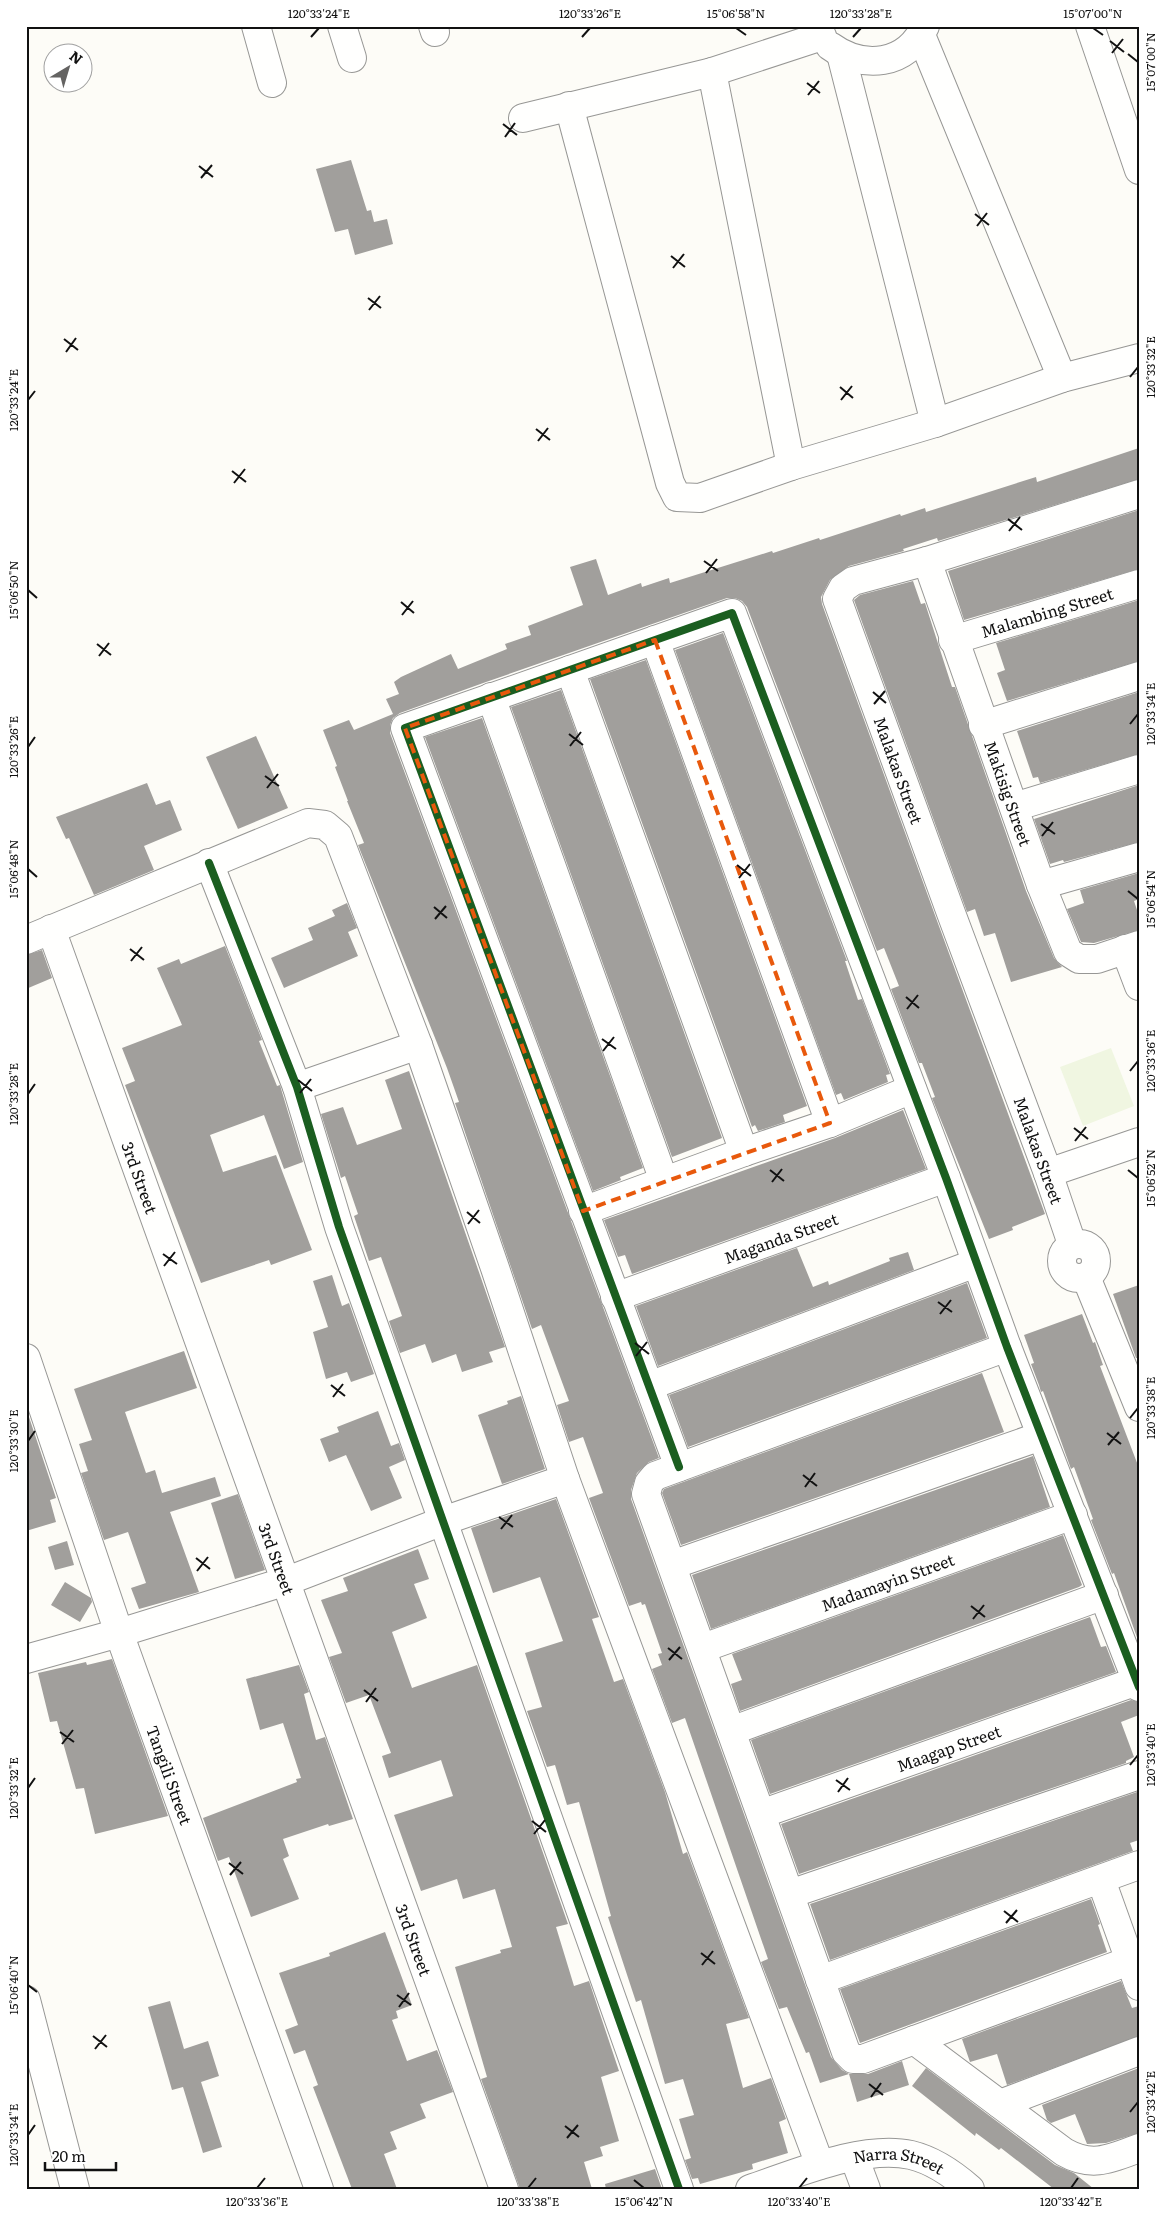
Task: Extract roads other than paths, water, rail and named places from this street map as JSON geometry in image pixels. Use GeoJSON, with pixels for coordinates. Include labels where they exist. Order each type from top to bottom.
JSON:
{"type":"FeatureCollection","features":[{"type":"Feature","properties":{"kind":"street"},"geometry":{"type":"LineString","coordinates":[[256,26],[272,83]]}},
{"type":"Feature","properties":{"kind":"street"},"geometry":{"type":"LineString","coordinates":[[342,26],[352,58]]}},
{"type":"Feature","properties":{"kind":"street"},"geometry":{"type":"LineString","coordinates":[[1090,26],[1139,170]]}},
{"type":"Feature","properties":{"kind":"street"},"geometry":{"type":"LineString","coordinates":[[827,39],[858,60],[876,62],[894,58],[909,48],[923,31],[1062,378]]}},
{"type":"Feature","properties":{"kind":"street"},"geometry":{"type":"LineString","coordinates":[[523,118],[712,72],[827,39]]}},
{"type":"Feature","properties":{"kind":"street"},"geometry":{"type":"LineString","coordinates":[[827,39],[935,423]]}},
{"type":"Feature","properties":{"kind":"street"},"geometry":{"type":"LineString","coordinates":[[712,72],[791,466]]}},
{"type":"Feature","properties":{"kind":"street"},"geometry":{"type":"LineString","coordinates":[[569,106],[670,483],[677,497],[700,498],[791,466],[935,423],[1062,378],[1139,358]]}},
{"type":"Feature","properties":{"kind":"street","name":"Malakas Street"},"geometry":{"type":"LineString","coordinates":[[1130,1358],[1086,1277],[1075,1278],[1066,1272],[1062,1262],[1064,1252],[1072,1244],[1048,1172],[950,913],[837,599],[843,588],[853,581],[927,561],[1139,494]]}},
{"type":"Feature","properties":{"kind":"street","name":"Makisig Street"},"geometry":{"type":"LineString","coordinates":[[927,561],[983,725],[1041,885],[1068,952],[1079,959],[1097,959],[1132,947]]}},
{"type":"Feature","properties":{"kind":"street","name":"Malambing Street"},"geometry":{"type":"LineString","coordinates":[[953,640],[1139,584]]}},
{"type":"Feature","properties":{"kind":"street"},"geometry":{"type":"LineString","coordinates":[[679,1467],[405,728],[732,613],[946,1178],[1041,1436],[1138,1684]]}},
{"type":"Feature","properties":{"kind":"street"},"geometry":{"type":"LineString","coordinates":[[655,640],[830,1123]]}},
{"type":"Feature","properties":{"kind":"street"},"geometry":{"type":"LineString","coordinates":[[570,670],[744,1152]]}},
{"type":"Feature","properties":{"kind":"street"},"geometry":{"type":"LineString","coordinates":[[983,725],[1139,676]]}},
{"type":"Feature","properties":{"kind":"street"},"geometry":{"type":"LineString","coordinates":[[491,697],[664,1181]]}},
{"type":"Feature","properties":{"kind":"street"},"geometry":{"type":"LineString","coordinates":[[1014,807],[1139,769]]}},
{"type":"Feature","properties":{"kind":"street"},"geometry":{"type":"LineString","coordinates":[[26,940],[308,823],[325,825],[338,836],[418,1046],[495,1268],[565,1479],[820,2165]]}},
{"type":"Feature","properties":{"kind":"street"},"geometry":{"type":"LineString","coordinates":[[1041,885],[1139,856]]}},
{"type":"Feature","properties":{"kind":"street"},"geometry":{"type":"LineString","coordinates":[[209,863],[297,1087],[339,1227],[679,2189]]}},
{"type":"Feature","properties":{"kind":"street","name":"3rd Street"},"geometry":{"type":"LineString","coordinates":[[51,929],[504,2189]]}},
{"type":"Feature","properties":{"kind":"street"},"geometry":{"type":"LineString","coordinates":[[1132,947],[1139,986]]}},
{"type":"Feature","properties":{"kind":"street"},"geometry":{"type":"LineString","coordinates":[[297,1087],[418,1046]]}},
{"type":"Feature","properties":{"kind":"street"},"geometry":{"type":"LineString","coordinates":[[583,1211],[744,1152],[830,1123],[912,1089]]}},
{"type":"Feature","properties":{"kind":"street"},"geometry":{"type":"LineString","coordinates":[[1048,1172],[1137,1146]]}},
{"type":"Feature","properties":{"kind":"street","name":"Maganda Street"},"geometry":{"type":"LineString","coordinates":[[615,1297],[946,1178]]}},
{"type":"Feature","properties":{"kind":"street"},"geometry":{"type":"LineString","coordinates":[[649,1386],[976,1263]]}},
{"type":"Feature","properties":{"kind":"street"},"geometry":{"type":"LineString","coordinates":[[1008,1347],[655,1476],[648,1483],[646,1494],[703,1648],[846,2052],[853,2059],[863,2059],[1129,1960]]}},
{"type":"Feature","properties":{"kind":"street","name":"Tangili Street"},"geometry":{"type":"LineString","coordinates":[[26,1358],[119,1633],[319,2189]]}},
{"type":"Feature","properties":{"kind":"street"},"geometry":{"type":"LineString","coordinates":[[1130,1358],[1139,1407]]}},
{"type":"Feature","properties":{"kind":"street"},"geometry":{"type":"LineString","coordinates":[[672,1566],[1041,1436]]}},
{"type":"Feature","properties":{"kind":"street"},"geometry":{"type":"LineString","coordinates":[[26,1659],[119,1633],[287,1581],[443,1521],[565,1479]]}},
{"type":"Feature","properties":{"kind":"street","name":"Madamayin Street"},"geometry":{"type":"LineString","coordinates":[[703,1648],[1073,1515]]}},
{"type":"Feature","properties":{"kind":"street"},"geometry":{"type":"LineString","coordinates":[[731,1730],[1104,1595]]}},
{"type":"Feature","properties":{"kind":"street","name":"Maagap Street"},"geometry":{"type":"LineString","coordinates":[[761,1814],[1138,1684]]}},
{"type":"Feature","properties":{"kind":"street"},"geometry":{"type":"LineString","coordinates":[[790,1894],[1139,1775]]}},
{"type":"Feature","properties":{"kind":"street"},"geometry":{"type":"LineString","coordinates":[[820,1980],[1139,1865]]}},
{"type":"Feature","properties":{"kind":"street"},"geometry":{"type":"LineString","coordinates":[[1101,1880],[1139,1986]]}},
{"type":"Feature","properties":{"kind":"street"},"geometry":{"type":"LineString","coordinates":[[26,2000],[75,2189]]}},
{"type":"Feature","properties":{"kind":"street"},"geometry":{"type":"LineString","coordinates":[[914,2040],[1064,2152],[1084,2162],[1101,2161],[1139,2148]]}},
{"type":"Feature","properties":{"kind":"street"},"geometry":{"type":"LineString","coordinates":[[1000,2104],[1139,2051]]}},
{"type":"Feature","properties":{"kind":"street","name":"Narra Street"},"geometry":{"type":"LineString","coordinates":[[750,2189],[820,2165],[881,2152],[911,2154],[934,2164],[970,2189]]}},
{"type":"Feature","properties":{"kind":"street"},"geometry":{"type":"LineString","coordinates":[[854,2157],[866,2189]]}}]}
